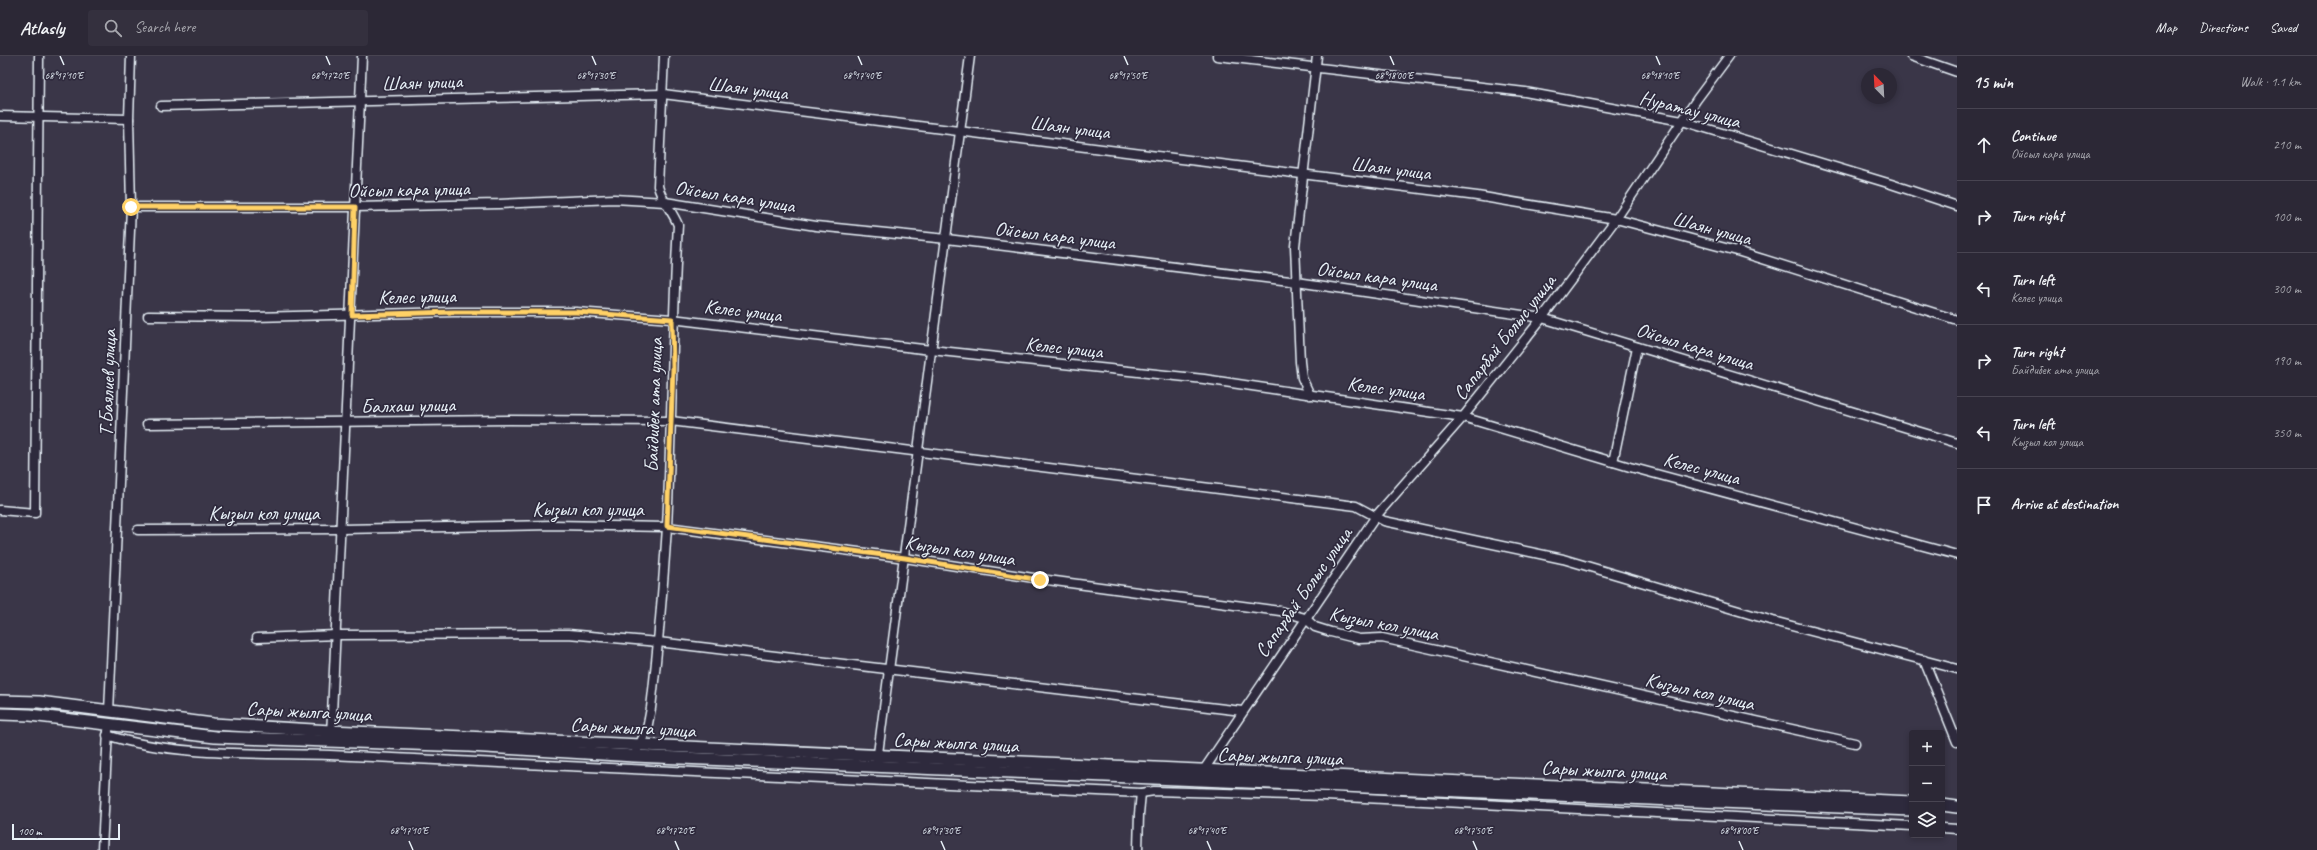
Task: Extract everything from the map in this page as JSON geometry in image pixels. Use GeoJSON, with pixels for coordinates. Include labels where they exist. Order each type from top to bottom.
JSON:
{"type":"FeatureCollection","features":[{"type":"Feature","properties":{"kind":"main road","name":"Сары жылга улица"},"geometry":{"type":"LineString","coordinates":[[0,701],[39,702],[109,712],[331,736]]}},
{"type":"Feature","properties":{"kind":"main road","name":"Сары жылга улица"},"geometry":{"type":"LineString","coordinates":[[0,714],[30,715],[108,730],[215,737],[331,736],[1909,810]]}},
{"type":"Feature","properties":{"kind":"main road","name":"Сары жылга улица"},"geometry":{"type":"LineString","coordinates":[[877,761],[1203,771],[1909,802]]}},
{"type":"Feature","properties":{"kind":"main road"},"geometry":{"type":"LineString","coordinates":[[1945,805],[1957,806]]}},
{"type":"Feature","properties":{"kind":"main road"},"geometry":{"type":"LineString","coordinates":[[1945,812],[1957,814]]}},
{"type":"Feature","properties":{"kind":"street"},"geometry":{"type":"LineString","coordinates":[[0,510],[35,513],[39,56]]}},
{"type":"Feature","properties":{"kind":"street","name":"Т.Баялиев улица"},"geometry":{"type":"LineString","coordinates":[[109,712],[131,207],[129,119],[131,56]]}},
{"type":"Feature","properties":{"kind":"street"},"geometry":{"type":"LineString","coordinates":[[331,736],[337,635],[344,423],[352,315],[362,56]]}},
{"type":"Feature","properties":{"kind":"street","name":"Байдибек ата улица"},"geometry":{"type":"LineString","coordinates":[[636,750],[647,729],[658,642],[667,526],[671,421],[672,319],[678,224],[673,211],[660,195],[658,186],[664,94],[664,56]]}},
{"type":"Feature","properties":{"kind":"street"},"geometry":{"type":"LineString","coordinates":[[877,761],[905,558],[970,56]]}},
{"type":"Feature","properties":{"kind":"street","name":"Нуратау улица"},"geometry":{"type":"LineString","coordinates":[[1217,56],[1525,92],[1682,121],[1891,184],[1957,206]]}},
{"type":"Feature","properties":{"kind":"street"},"geometry":{"type":"LineString","coordinates":[[1310,395],[1302,378],[1300,362],[1295,282],[1295,246],[1302,175],[1317,56]]}},
{"type":"Feature","properties":{"kind":"street","name":"Сапарбай Болыс улица"},"geometry":{"type":"LineString","coordinates":[[1203,771],[1305,618],[1376,516],[1463,417],[1542,318],[1616,219],[1682,121],[1729,56]]}},
{"type":"Feature","properties":{"kind":"street"},"geometry":{"type":"LineString","coordinates":[[1911,56],[1957,72]]}},
{"type":"Feature","properties":{"kind":"street","name":"Шаян улица"},"geometry":{"type":"LineString","coordinates":[[161,106],[361,100],[664,94],[1477,196],[1616,219],[1737,252],[1957,320]]}},
{"type":"Feature","properties":{"kind":"street"},"geometry":{"type":"LineString","coordinates":[[0,116],[129,119]]}},
{"type":"Feature","properties":{"kind":"street","name":"Ойсыл кара улица"},"geometry":{"type":"LineString","coordinates":[[131,207],[355,207],[499,204],[614,199],[665,202],[816,226],[947,239],[1295,282],[1542,318],[1957,443]]}},
{"type":"Feature","properties":{"kind":"street","name":"Келес улица"},"geometry":{"type":"LineString","coordinates":[[148,316],[254,317],[454,312],[576,312],[672,319],[932,350],[1204,379],[1463,417],[1613,462],[1957,555]]}},
{"type":"Feature","properties":{"kind":"street"},"geometry":{"type":"LineString","coordinates":[[1613,462],[1637,347]]}},
{"type":"Feature","properties":{"kind":"street","name":"Балхаш улица"},"geometry":{"type":"LineString","coordinates":[[147,424],[509,420],[671,421],[1356,506],[1384,521],[1563,559],[1773,621],[1957,668]]}},
{"type":"Feature","properties":{"kind":"street","name":"Кызыл кол улица"},"geometry":{"type":"LineString","coordinates":[[138,530],[341,529],[553,525],[667,526],[905,558],[1040,580],[1280,611],[1305,618],[1315,627],[1359,639],[1382,638],[1855,743]]}},
{"type":"Feature","properties":{"kind":"street"},"geometry":{"type":"LineString","coordinates":[[257,638],[337,635],[568,634],[658,642],[1242,711]]}},
{"type":"Feature","properties":{"kind":"street"},"geometry":{"type":"LineString","coordinates":[[1924,660],[1957,742]]}},
{"type":"Feature","properties":{"kind":"street"},"geometry":{"type":"LineString","coordinates":[[102,850],[108,730],[131,743],[216,752],[330,755],[1141,793],[1154,791],[1324,796],[1909,826]]}},
{"type":"Feature","properties":{"kind":"street"},"geometry":{"type":"LineString","coordinates":[[1138,850],[1138,814],[1141,793]]}},
{"type":"Feature","properties":{"kind":"street"},"geometry":{"type":"LineString","coordinates":[[1945,828],[1957,829]]}},
{"type":"Feature","properties":{"kind":"route"},"geometry":{"type":"LineString","coordinates":[[131,207],[355,207],[352,315],[454,312],[576,312],[672,319],[673,369],[667,526],[905,558],[1040,580]]}}]}
